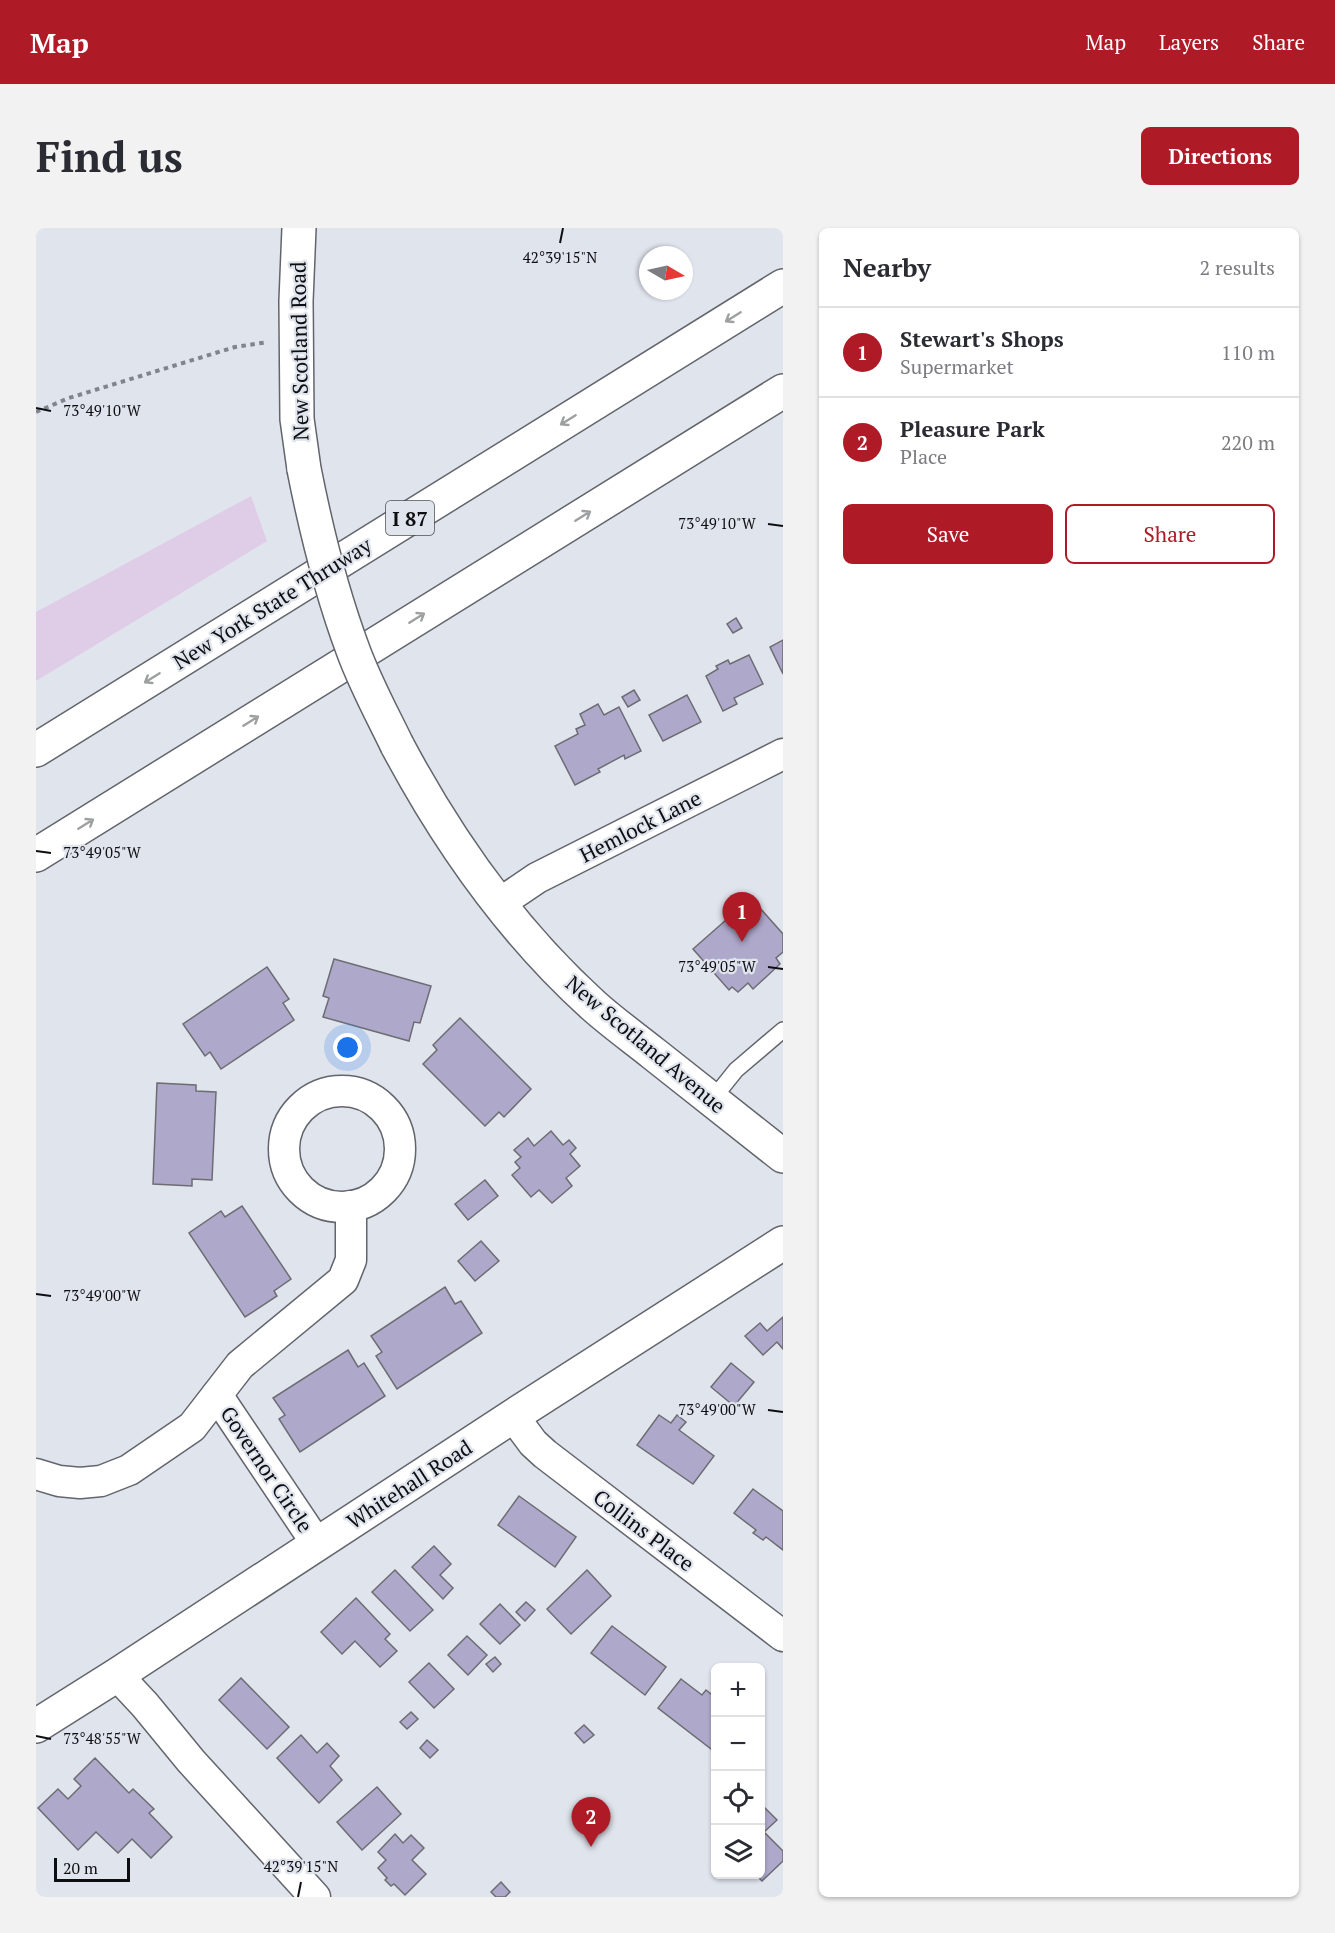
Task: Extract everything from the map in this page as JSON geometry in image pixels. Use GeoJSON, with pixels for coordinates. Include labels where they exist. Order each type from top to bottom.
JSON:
{"type":"FeatureCollection","features":[{"type":"Feature","properties":{"kind":"main road","name":"New Scotland Road"},"geometry":{"type":"LineString","coordinates":[[299,228],[296,301],[297,419],[304,469],[324,561],[353,652],[397,745]]}},
{"type":"Feature","properties":{"kind":"main road","name":"New York State Thruway"},"geometry":{"type":"LineString","coordinates":[[36,750],[783,286]]}},
{"type":"Feature","properties":{"kind":"main road"},"geometry":{"type":"LineString","coordinates":[[36,855],[783,391]]}},
{"type":"Feature","properties":{"kind":"main road","name":"New Scotland Avenue"},"geometry":{"type":"LineString","coordinates":[[397,745],[431,805],[471,865],[543,955],[594,1006],[783,1156]]}},
{"type":"Feature","properties":{"kind":"main road","name":"Whitehall Road"},"geometry":{"type":"LineString","coordinates":[[36,1726],[783,1243]]}},
{"type":"Feature","properties":{"kind":"street","name":"Hemlock Lane"},"geometry":{"type":"LineString","coordinates":[[500,903],[537,878],[783,754]]}},
{"type":"Feature","properties":{"kind":"street","name":"Governor Circle"},"geometry":{"type":"LineString","coordinates":[[36,1474],[60,1481],[80,1483],[100,1481],[129,1470],[188,1431],[197,1423],[231,1375],[250,1356],[343,1280],[351,1260],[351,1206]]}},
{"type":"Feature","properties":{"kind":"street","name":"Governor Circle"},"geometry":{"type":"LineString","coordinates":[[217,1395],[317,1544]]}},
{"type":"Feature","properties":{"kind":"street","name":"Collins Place"},"geometry":{"type":"LineString","coordinates":[[513,1416],[533,1443],[545,1454],[783,1636]]}},
{"type":"Feature","properties":{"kind":"street"},"geometry":{"type":"LineString","coordinates":[[117,1675],[145,1705],[190,1761],[315,1897]]}},
{"type":"Feature","properties":{"kind":"lane"},"geometry":{"type":"LineString","coordinates":[[712,1100],[736,1070],[783,1030]]}},
{"type":"Feature","properties":{"kind":"path"},"geometry":{"type":"LineString","coordinates":[[36,412],[69,398],[235,347],[296,338]]}},
{"type":"Feature","properties":{"kind":"shaded area"},"geometry":{"type":"Polygon","coordinates":[[[251,496],[267,541],[36,681],[36,612],[251,496]]]}},
{"type":"Feature","properties":{"kind":"building"},"geometry":{"type":"Polygon","coordinates":[[[736,618],[742,628],[733,633],[727,624],[736,618]]]}},
{"type":"Feature","properties":{"kind":"building"},"geometry":{"type":"Polygon","coordinates":[[[783,640],[783,674],[770,647],[783,640]]]}},
{"type":"Feature","properties":{"kind":"building"},"geometry":{"type":"Polygon","coordinates":[[[749,655],[763,684],[734,698],[737,704],[723,711],[706,676],[718,669],[716,666],[728,660],[730,664],[749,655]]]}},
{"type":"Feature","properties":{"kind":"building"},"geometry":{"type":"Polygon","coordinates":[[[634,690],[640,700],[628,707],[622,697],[634,690]]]}},
{"type":"Feature","properties":{"kind":"building"},"geometry":{"type":"Polygon","coordinates":[[[687,695],[701,722],[663,741],[649,715],[687,695]]]}},
{"type":"Feature","properties":{"kind":"building"},"geometry":{"type":"Polygon","coordinates":[[[598,704],[604,715],[619,707],[641,751],[625,759],[624,755],[598,769],[600,772],[575,785],[555,746],[578,734],[576,729],[585,725],[580,714],[598,704]]]}},
{"type":"Feature","properties":{"kind":"building"},"geometry":{"type":"Polygon","coordinates":[[[751,898],[783,934],[783,952],[776,958],[780,964],[753,989],[748,983],[738,992],[732,987],[729,990],[693,949],[751,898]]]}},
{"type":"Feature","properties":{"kind":"building"},"geometry":{"type":"Polygon","coordinates":[[[334,959],[431,986],[420,1023],[414,1022],[409,1041],[323,1017],[329,998],[323,996],[334,959]]]}},
{"type":"Feature","properties":{"kind":"building"},"geometry":{"type":"Polygon","coordinates":[[[267,967],[289,999],[283,1003],[294,1020],[221,1069],[210,1052],[205,1056],[183,1024],[267,967]]]}},
{"type":"Feature","properties":{"kind":"building"},"geometry":{"type":"Polygon","coordinates":[[[460,1018],[531,1089],[504,1117],[499,1112],[485,1126],[423,1064],[437,1050],[433,1045],[460,1018]]]}},
{"type":"Feature","properties":{"kind":"building"},"geometry":{"type":"Polygon","coordinates":[[[157,1083],[196,1085],[196,1091],[216,1092],[212,1180],[192,1179],[192,1186],[153,1184],[157,1083]]]}},
{"type":"Feature","properties":{"kind":"building"},"geometry":{"type":"Polygon","coordinates":[[[551,1131],[563,1145],[569,1140],[576,1148],[570,1154],[580,1166],[566,1178],[572,1186],[552,1203],[539,1190],[531,1197],[512,1175],[520,1168],[515,1162],[521,1157],[514,1150],[528,1138],[534,1146],[551,1131]]]}},
{"type":"Feature","properties":{"kind":"building"},"geometry":{"type":"Polygon","coordinates":[[[485,1180],[498,1196],[468,1220],[455,1204],[485,1180]]]}},
{"type":"Feature","properties":{"kind":"building"},"geometry":{"type":"Polygon","coordinates":[[[242,1206],[291,1279],[274,1291],[277,1296],[245,1317],[189,1233],[221,1211],[225,1217],[242,1206]]]}},
{"type":"Feature","properties":{"kind":"building"},"geometry":{"type":"Polygon","coordinates":[[[481,1241],[499,1261],[475,1281],[458,1261],[481,1241]]]}},
{"type":"Feature","properties":{"kind":"building"},"geometry":{"type":"Polygon","coordinates":[[[445,1287],[455,1304],[461,1301],[482,1333],[397,1389],[376,1356],[382,1352],[371,1336],[445,1287]]]}},
{"type":"Feature","properties":{"kind":"building"},"geometry":{"type":"Polygon","coordinates":[[[783,1317],[783,1349],[777,1342],[763,1355],[745,1336],[760,1323],[767,1331],[783,1317]]]}},
{"type":"Feature","properties":{"kind":"building"},"geometry":{"type":"Polygon","coordinates":[[[348,1350],[358,1367],[364,1363],[385,1396],[300,1452],[279,1419],[285,1415],[273,1398],[348,1350]]]}},
{"type":"Feature","properties":{"kind":"building"},"geometry":{"type":"Polygon","coordinates":[[[731,1363],[754,1382],[734,1406],[711,1387],[731,1363]]]}},
{"type":"Feature","properties":{"kind":"building"},"geometry":{"type":"Polygon","coordinates":[[[659,1415],[671,1423],[677,1415],[686,1422],[679,1430],[714,1456],[693,1484],[637,1445],[659,1415]]]}},
{"type":"Feature","properties":{"kind":"building"},"geometry":{"type":"Polygon","coordinates":[[[753,1489],[783,1511],[783,1550],[766,1537],[763,1540],[753,1533],[756,1530],[734,1513],[753,1489]]]}},
{"type":"Feature","properties":{"kind":"building"},"geometry":{"type":"Polygon","coordinates":[[[519,1496],[576,1537],[555,1567],[498,1525],[519,1496]]]}},
{"type":"Feature","properties":{"kind":"building"},"geometry":{"type":"Polygon","coordinates":[[[434,1546],[451,1564],[440,1575],[453,1588],[443,1599],[412,1567],[434,1546]]]}},
{"type":"Feature","properties":{"kind":"building"},"geometry":{"type":"Polygon","coordinates":[[[395,1570],[433,1610],[410,1631],[372,1592],[395,1570]]]}},
{"type":"Feature","properties":{"kind":"building"},"geometry":{"type":"Polygon","coordinates":[[[587,1570],[611,1596],[571,1634],[547,1609],[587,1570]]]}},
{"type":"Feature","properties":{"kind":"building"},"geometry":{"type":"Polygon","coordinates":[[[356,1598],[390,1634],[385,1639],[397,1651],[380,1667],[355,1641],[342,1654],[321,1632],[356,1598]]]}},
{"type":"Feature","properties":{"kind":"building"},"geometry":{"type":"Polygon","coordinates":[[[526,1602],[535,1610],[525,1621],[516,1612],[526,1602]]]}},
{"type":"Feature","properties":{"kind":"building"},"geometry":{"type":"Polygon","coordinates":[[[500,1604],[520,1625],[500,1644],[480,1624],[500,1604]]]}},
{"type":"Feature","properties":{"kind":"building"},"geometry":{"type":"Polygon","coordinates":[[[612,1626],[666,1667],[645,1695],[591,1653],[612,1626]]]}},
{"type":"Feature","properties":{"kind":"building"},"geometry":{"type":"Polygon","coordinates":[[[467,1636],[487,1655],[468,1675],[448,1655],[467,1636]]]}},
{"type":"Feature","properties":{"kind":"building"},"geometry":{"type":"Polygon","coordinates":[[[495,1657],[501,1664],[493,1672],[486,1664],[495,1657]]]}},
{"type":"Feature","properties":{"kind":"building"},"geometry":{"type":"Polygon","coordinates":[[[429,1663],[454,1689],[434,1708],[409,1682],[429,1663]]]}},
{"type":"Feature","properties":{"kind":"building"},"geometry":{"type":"Polygon","coordinates":[[[241,1678],[289,1727],[267,1749],[219,1700],[241,1678]]]}},
{"type":"Feature","properties":{"kind":"building"},"geometry":{"type":"Polygon","coordinates":[[[681,1679],[702,1695],[706,1690],[711,1694],[711,1749],[658,1708],[681,1679]]]}},
{"type":"Feature","properties":{"kind":"building"},"geometry":{"type":"Polygon","coordinates":[[[411,1712],[418,1719],[407,1729],[400,1722],[411,1712]]]}},
{"type":"Feature","properties":{"kind":"building"},"geometry":{"type":"Polygon","coordinates":[[[584,1725],[594,1735],[584,1743],[575,1733],[584,1725]]]}},
{"type":"Feature","properties":{"kind":"building"},"geometry":{"type":"Polygon","coordinates":[[[301,1735],[317,1753],[327,1743],[339,1756],[330,1766],[342,1780],[319,1803],[277,1758],[301,1735]]]}},
{"type":"Feature","properties":{"kind":"building"},"geometry":{"type":"Polygon","coordinates":[[[427,1740],[438,1750],[430,1758],[420,1748],[427,1740]]]}},
{"type":"Feature","properties":{"kind":"building"},"geometry":{"type":"Polygon","coordinates":[[[95,1758],[129,1793],[133,1789],[154,1809],[149,1813],[172,1837],[151,1858],[132,1839],[118,1853],[96,1832],[78,1850],[38,1808],[58,1789],[68,1799],[81,1786],[74,1779],[95,1758]]]}},
{"type":"Feature","properties":{"kind":"building"},"geometry":{"type":"Polygon","coordinates":[[[377,1787],[401,1814],[362,1850],[337,1822],[377,1787]]]}},
{"type":"Feature","properties":{"kind":"building"},"geometry":{"type":"Polygon","coordinates":[[[765,1808],[777,1820],[765,1831],[765,1808]]]}},
{"type":"Feature","properties":{"kind":"building"},"geometry":{"type":"Polygon","coordinates":[[[765,1833],[783,1851],[783,1861],[765,1878],[765,1833]]]}},
{"type":"Feature","properties":{"kind":"building"},"geometry":{"type":"Polygon","coordinates":[[[395,1834],[403,1843],[411,1835],[424,1848],[412,1860],[426,1874],[405,1895],[394,1884],[391,1886],[385,1880],[387,1878],[378,1868],[386,1860],[378,1852],[395,1834]]]}},
{"type":"Feature","properties":{"kind":"building"},"geometry":{"type":"Polygon","coordinates":[[[501,1882],[510,1892],[505,1897],[496,1897],[491,1892],[501,1882]]]}},
{"type":"Feature","properties":{"kind":"place","name":"Stewart's Shops"},"geometry":{"type":"Point","coordinates":[742,942]}},
{"type":"Feature","properties":{"kind":"place","name":"Pleasure Park"},"geometry":{"type":"Point","coordinates":[591,1847]}}]}
